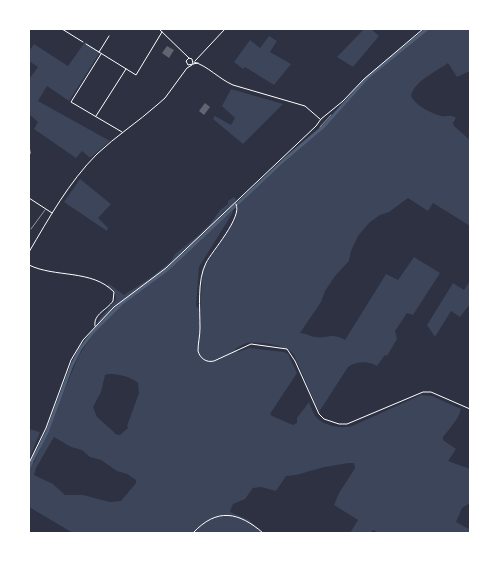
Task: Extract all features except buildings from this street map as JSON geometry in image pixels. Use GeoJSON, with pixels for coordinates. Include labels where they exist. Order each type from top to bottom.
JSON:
{"type":"FeatureCollection","features":[{"type":"Feature","properties":{"kind":"street"},"geometry":{"type":"LineString","coordinates":[[62,29],[83,42]]}},
{"type":"Feature","properties":{"kind":"street"},"geometry":{"type":"LineString","coordinates":[[159,29],[184,55],[197,59]]}},
{"type":"Feature","properties":{"kind":"street"},"geometry":{"type":"LineString","coordinates":[[29,252],[73,182],[86,166],[108,144],[165,98],[187,68],[225,29]]}},
{"type":"Feature","properties":{"kind":"street"},"geometry":{"type":"LineString","coordinates":[[29,463],[41,441],[71,360],[83,340],[95,326],[121,301],[166,268],[236,204],[376,68],[423,29]]}},
{"type":"Feature","properties":{"kind":"street"},"geometry":{"type":"LineString","coordinates":[[86,44],[136,75],[162,32]]}},
{"type":"Feature","properties":{"kind":"street"},"geometry":{"type":"LineString","coordinates":[[99,52],[109,36]]}},
{"type":"Feature","properties":{"kind":"street"},"geometry":{"type":"LineString","coordinates":[[101,54],[71,102],[122,132]]}},
{"type":"Feature","properties":{"kind":"street"},"geometry":{"type":"LineString","coordinates":[[184,55],[187,68]]}},
{"type":"Feature","properties":{"kind":"street"},"geometry":{"type":"LineString","coordinates":[[186,60],[190,58]]}},
{"type":"Feature","properties":{"kind":"street"},"geometry":{"type":"LineString","coordinates":[[190,58],[193,63]]}},
{"type":"Feature","properties":{"kind":"street"},"geometry":{"type":"LineString","coordinates":[[186,64],[198,63],[233,85],[305,106],[321,120]]}},
{"type":"Feature","properties":{"kind":"street"},"geometry":{"type":"LineString","coordinates":[[96,116],[126,69]]}},
{"type":"Feature","properties":{"kind":"street"},"geometry":{"type":"LineString","coordinates":[[29,146],[29,156]]}},
{"type":"Feature","properties":{"kind":"street"},"geometry":{"type":"LineString","coordinates":[[29,198],[53,214]]}},
{"type":"Feature","properties":{"kind":"street"},"geometry":{"type":"LineString","coordinates":[[236,204],[235,216],[217,248],[208,259],[202,274],[198,351],[204,359],[212,362],[251,344],[284,348],[290,352],[295,361],[318,414],[324,419],[339,424],[353,422],[423,392],[431,392],[470,409]]}},
{"type":"Feature","properties":{"kind":"street"},"geometry":{"type":"LineString","coordinates":[[29,265],[99,282],[110,287],[114,292],[114,296],[110,304],[95,320],[95,326]]}},
{"type":"Feature","properties":{"kind":"street"},"geometry":{"type":"LineString","coordinates":[[194,533],[199,527],[213,519],[229,514],[249,522],[264,533]]}},
{"type":"Feature","properties":{"kind":"lane"},"geometry":{"type":"LineString","coordinates":[[31,229],[46,209]]}},
{"type":"Feature","properties":{"kind":"path"},"geometry":{"type":"LineString","coordinates":[[319,127],[331,115]]}},
{"type":"Feature","properties":{"kind":"shaded area"},"geometry":{"type":"Polygon","coordinates":[[[364,29],[371,29],[379,36],[353,67],[337,57],[364,29]]]}},
{"type":"Feature","properties":{"kind":"shaded area"},"geometry":{"type":"Polygon","coordinates":[[[428,29],[470,29],[470,71],[457,77],[448,63],[421,81],[411,96],[416,103],[428,111],[441,116],[456,118],[453,123],[454,126],[470,140],[470,226],[433,203],[428,211],[408,198],[389,212],[380,215],[370,222],[358,236],[351,251],[349,261],[335,276],[325,291],[321,302],[300,333],[314,337],[336,336],[345,340],[386,274],[398,280],[414,257],[440,273],[413,315],[407,313],[395,331],[397,339],[387,356],[385,355],[377,366],[362,362],[348,367],[319,412],[291,352],[272,344],[258,343],[247,343],[235,349],[238,352],[249,348],[288,354],[297,373],[270,414],[293,425],[297,423],[297,418],[309,402],[319,420],[328,425],[343,427],[352,426],[421,395],[432,396],[461,409],[456,420],[443,437],[443,440],[456,449],[448,461],[470,469],[470,503],[462,508],[456,522],[469,529],[470,533],[379,533],[373,530],[371,533],[350,533],[358,520],[334,505],[339,493],[355,468],[354,463],[329,466],[298,475],[286,476],[276,491],[261,487],[253,488],[245,499],[233,504],[230,511],[232,513],[249,520],[264,533],[73,533],[29,507],[29,461],[34,463],[79,355],[96,330],[100,318],[116,300],[115,293],[106,287],[109,284],[124,295],[153,276],[171,261],[175,254],[200,234],[220,210],[228,204],[228,201],[234,197],[236,199],[232,214],[199,267],[196,306],[200,310],[203,269],[235,220],[239,202],[328,123],[369,78],[428,29]],[[105,375],[101,392],[93,407],[97,417],[115,434],[120,435],[128,428],[127,426],[139,393],[138,383],[124,376],[105,375]],[[54,437],[34,475],[53,484],[65,495],[83,495],[110,502],[121,501],[136,483],[136,480],[127,474],[117,471],[101,460],[90,457],[82,450],[71,447],[54,437]]]}},
{"type":"Feature","properties":{"kind":"shaded area"},"geometry":{"type":"Polygon","coordinates":[[[269,36],[277,41],[270,52],[291,64],[274,85],[245,67],[243,69],[234,62],[250,40],[260,48],[269,36]]]}},
{"type":"Feature","properties":{"kind":"shaded area"},"geometry":{"type":"Polygon","coordinates":[[[85,42],[100,52],[69,101],[47,86],[38,101],[110,141],[90,158],[82,151],[76,158],[34,129],[38,122],[29,114],[29,79],[38,67],[29,61],[29,51],[34,44],[68,66],[85,42]]]}},
{"type":"Feature","properties":{"kind":"shaded area"},"geometry":{"type":"Polygon","coordinates":[[[231,89],[283,104],[243,144],[213,119],[215,116],[231,125],[235,118],[222,106],[231,89]]]}},
{"type":"Feature","properties":{"kind":"shaded area"},"geometry":{"type":"Polygon","coordinates":[[[80,179],[111,204],[98,218],[108,228],[107,231],[64,202],[80,179]]]}},
{"type":"Feature","properties":{"kind":"shaded area"},"geometry":{"type":"Polygon","coordinates":[[[470,281],[470,304],[460,317],[451,311],[435,337],[427,325],[453,283],[464,290],[470,281]]]}},
{"type":"Feature","properties":{"kind":"shaded area"},"geometry":{"type":"Polygon","coordinates":[[[29,429],[40,432],[29,460],[29,429]]]}},
{"type":"Feature","properties":{"kind":"waterway"},"geometry":{"type":"LineString","coordinates":[[29,467],[47,432],[72,365],[80,349],[93,332],[122,303],[168,269],[284,160],[324,126],[368,77],[427,29]]}}]}
